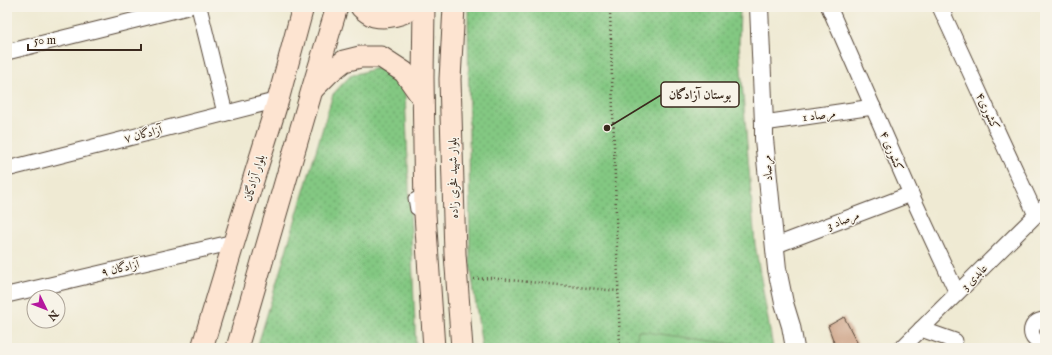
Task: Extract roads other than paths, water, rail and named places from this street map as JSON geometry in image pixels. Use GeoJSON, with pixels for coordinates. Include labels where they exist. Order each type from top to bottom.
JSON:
{"type":"FeatureCollection","features":[{"type":"Feature","properties":{"kind":"main road","name":"بلوار آزادگان"},"geometry":{"type":"LineString","coordinates":[[202,348],[278,100],[303,7]]}},
{"type":"Feature","properties":{"kind":"main road"},"geometry":{"type":"LineString","coordinates":[[237,348],[337,7]]}},
{"type":"Feature","properties":{"kind":"main road"},"geometry":{"type":"LineString","coordinates":[[361,7],[373,16],[385,17],[397,15],[414,7]]}},
{"type":"Feature","properties":{"kind":"main road"},"geometry":{"type":"LineString","coordinates":[[424,7],[423,99],[425,191],[434,348]]}},
{"type":"Feature","properties":{"kind":"main road","name":"بلوار شهید فخری زاده"},"geometry":{"type":"LineString","coordinates":[[454,7],[450,79],[456,280],[462,348]]}},
{"type":"Feature","properties":{"kind":"main road"},"geometry":{"type":"LineString","coordinates":[[312,90],[330,72],[344,61],[360,57],[381,57],[404,72],[423,99]]}},
{"type":"Feature","properties":{"kind":"street"},"geometry":{"type":"LineString","coordinates":[[7,52],[188,7]]}},
{"type":"Feature","properties":{"kind":"street"},"geometry":{"type":"LineString","coordinates":[[199,7],[225,113]]}},
{"type":"Feature","properties":{"kind":"street","name":"مرصاد"},"geometry":{"type":"LineString","coordinates":[[759,7],[764,139],[774,246],[777,269],[795,348]]}},
{"type":"Feature","properties":{"kind":"street","name":"کشوری ۴"},"geometry":{"type":"LineString","coordinates":[[829,7],[911,194],[957,293]]}},
{"type":"Feature","properties":{"kind":"street","name":"کشوری۴"},"geometry":{"type":"LineString","coordinates":[[940,7],[1040,210]]}},
{"type":"Feature","properties":{"kind":"street","name":"آزادگان ۷"},"geometry":{"type":"LineString","coordinates":[[7,169],[278,100]]}},
{"type":"Feature","properties":{"kind":"street","name":"مرصاد 1"},"geometry":{"type":"LineString","coordinates":[[764,123],[873,107]]}},
{"type":"Feature","properties":{"kind":"street","name":"مرصاد 3"},"geometry":{"type":"LineString","coordinates":[[774,246],[911,194]]}},
{"type":"Feature","properties":{"kind":"street","name":"عابدی 3"},"geometry":{"type":"LineString","coordinates":[[902,348],[1040,210]]}},
{"type":"Feature","properties":{"kind":"street","name":"آزادگان ۹"},"geometry":{"type":"LineString","coordinates":[[7,295],[234,242]]}},
{"type":"Feature","properties":{"kind":"street"},"geometry":{"type":"LineString","coordinates":[[1045,320],[1041,320],[1034,324],[1031,331],[1037,342],[1045,343]]}},
{"type":"Feature","properties":{"kind":"street","name":"مرصاد"},"geometry":{"type":"LineString","coordinates":[[791,326],[806,348]]}},
{"type":"Feature","properties":{"kind":"street"},"geometry":{"type":"LineString","coordinates":[[921,329],[954,344]]}},
{"type":"Feature","properties":{"kind":"place","name":"بوستان آزادگان"},"geometry":{"type":"Point","coordinates":[607,128]}}]}
